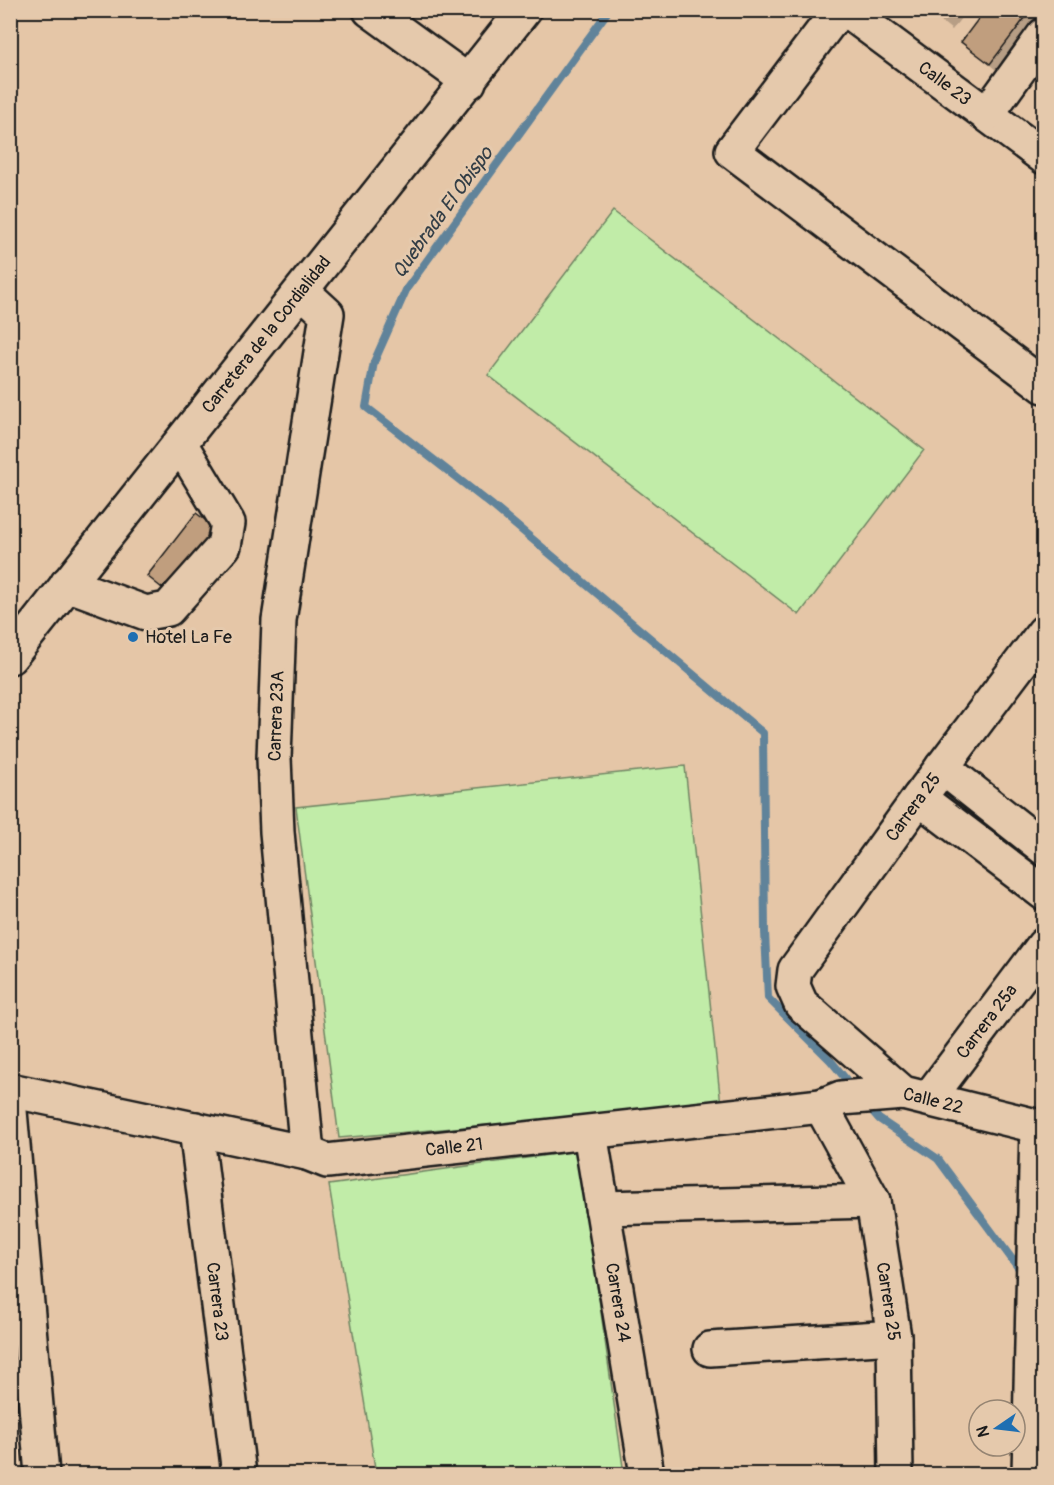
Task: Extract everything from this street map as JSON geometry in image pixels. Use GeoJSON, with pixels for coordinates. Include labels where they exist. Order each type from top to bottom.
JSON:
{"type":"FeatureCollection","features":[{"type":"Feature","properties":{"kind":"main road"},"geometry":{"type":"LineString","coordinates":[[370,10],[469,82]]}},
{"type":"Feature","properties":{"kind":"main road","name":"Carretera de la Cordialidad"},"geometry":{"type":"LineString","coordinates":[[10,657],[181,445],[524,10]]}},
{"type":"Feature","properties":{"kind":"main road"},"geometry":{"type":"LineString","coordinates":[[839,10],[732,151],[1044,386]]}},
{"type":"Feature","properties":{"kind":"main road","name":"Calle 23"},"geometry":{"type":"LineString","coordinates":[[846,10],[1044,157]]}},
{"type":"Feature","properties":{"kind":"main road"},"geometry":{"type":"LineString","coordinates":[[987,114],[1044,35]]}},
{"type":"Feature","properties":{"kind":"main road","name":"Carrera 23A"},"geometry":{"type":"LineString","coordinates":[[302,291],[327,314],[279,620],[274,758],[277,832],[307,1153]]}},
{"type":"Feature","properties":{"kind":"main road"},"geometry":{"type":"LineString","coordinates":[[67,584],[146,613],[168,609],[224,546],[228,523],[181,445]]}},
{"type":"Feature","properties":{"kind":"main road","name":"Carrera 25"},"geometry":{"type":"LineString","coordinates":[[793,986],[795,970],[919,798],[1044,632]]}},
{"type":"Feature","properties":{"kind":"main road"},"geometry":{"type":"LineString","coordinates":[[942,767],[1044,848]]}},
{"type":"Feature","properties":{"kind":"main road"},"geometry":{"type":"LineString","coordinates":[[919,798],[1044,893]]}},
{"type":"Feature","properties":{"kind":"main road","name":"Carrera 25a"},"geometry":{"type":"LineString","coordinates":[[902,1096],[1044,945]]}},
{"type":"Feature","properties":{"kind":"main road","name":"Calle 22"},"geometry":{"type":"LineString","coordinates":[[793,986],[801,1004],[902,1096],[1040,1127]]}},
{"type":"Feature","properties":{"kind":"main road","name":"Calle 21"},"geometry":{"type":"LineString","coordinates":[[10,1090],[307,1153],[327,1161],[590,1133],[831,1102],[902,1096]]}},
{"type":"Feature","properties":{"kind":"main road","name":"Carrera 25"},"geometry":{"type":"LineString","coordinates":[[831,1102],[873,1202],[894,1337],[896,1474]]}},
{"type":"Feature","properties":{"kind":"main road"},"geometry":{"type":"LineString","coordinates":[[10,1111],[42,1474]]}},
{"type":"Feature","properties":{"kind":"main road"},"geometry":{"type":"LineString","coordinates":[[1029,1474],[1032,1313],[1040,1127]]}},
{"type":"Feature","properties":{"kind":"main road","name":"Carrera 23"},"geometry":{"type":"LineString","coordinates":[[196,1129],[239,1474]]}},
{"type":"Feature","properties":{"kind":"main road","name":"Carrera 24"},"geometry":{"type":"LineString","coordinates":[[590,1133],[647,1474]]}},
{"type":"Feature","properties":{"kind":"main road"},"geometry":{"type":"LineString","coordinates":[[602,1208],[873,1202]]}},
{"type":"Feature","properties":{"kind":"main road"},"geometry":{"type":"LineString","coordinates":[[710,1349],[894,1337]]}},
{"type":"Feature","properties":{"kind":"green space"},"geometry":{"type":"Polygon","coordinates":[[[613,211],[924,450],[799,615],[488,375],[613,211]]]}},
{"type":"Feature","properties":{"kind":"green space"},"geometry":{"type":"Polygon","coordinates":[[[685,766],[721,1105],[339,1138],[296,807],[685,766]]]}},
{"type":"Feature","properties":{"kind":"green space"},"geometry":{"type":"Polygon","coordinates":[[[578,1151],[624,1474],[376,1474],[329,1185],[578,1151]]]}},
{"type":"Feature","properties":{"kind":"building"},"geometry":{"type":"Polygon","coordinates":[[[985,10],[1031,10],[990,64],[961,42],[985,10]]]}},
{"type":"Feature","properties":{"kind":"building"},"geometry":{"type":"Polygon","coordinates":[[[196,513],[217,529],[167,592],[147,576],[196,513]]]}},
{"type":"Feature","properties":{"kind":"waterway","name":"Quebrada El Obispo"},"geometry":{"type":"LineString","coordinates":[[609,10],[407,288],[374,362],[366,407],[493,506],[763,733],[768,998],[831,1061],[853,1088]]}},
{"type":"Feature","properties":{"kind":"waterway"},"geometry":{"type":"LineString","coordinates":[[866,1104],[879,1119],[938,1159],[1023,1274]]}},
{"type":"Feature","properties":{"kind":"place","name":"Hotel La Fe"},"geometry":{"type":"Point","coordinates":[133,637]}}]}
